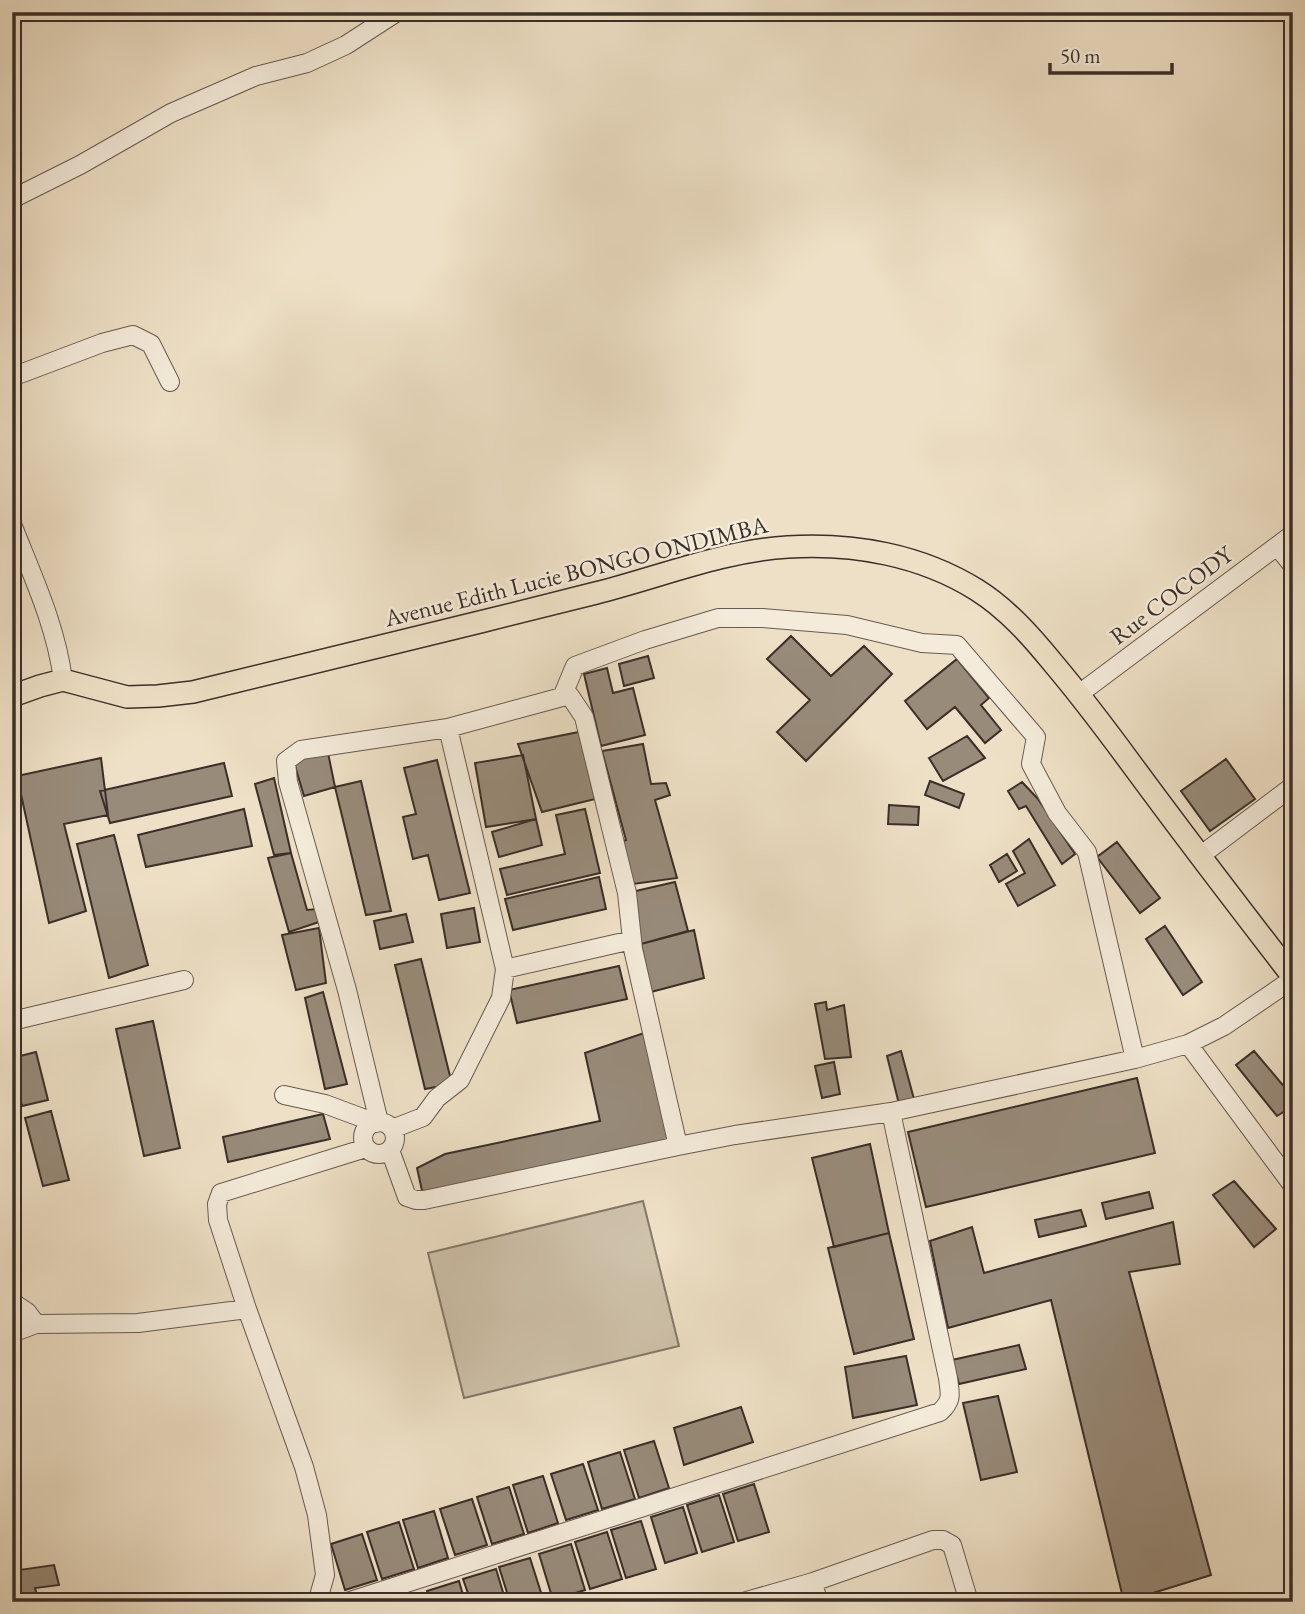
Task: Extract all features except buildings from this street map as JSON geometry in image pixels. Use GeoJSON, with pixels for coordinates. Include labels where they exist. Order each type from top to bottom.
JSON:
{"type":"FeatureCollection","features":[{"type":"Feature","properties":{"kind":"main road","name":"Avenue Edith Lucie BONGO ONDIMBA"},"geometry":{"type":"LineString","coordinates":[[63,681],[127,697],[193,692],[612,589],[755,550],[790,546],[841,546],[890,553],[937,569],[978,590],[1029,634],[1079,694],[1293,978]]}},
{"type":"Feature","properties":{"kind":"main road"},"geometry":{"type":"LineString","coordinates":[[12,696],[63,681]]}},
{"type":"Feature","properties":{"kind":"street"},"geometry":{"type":"LineString","coordinates":[[12,199],[80,165],[171,113],[256,76],[307,63],[346,45],[397,12]]}},
{"type":"Feature","properties":{"kind":"street"},"geometry":{"type":"LineString","coordinates":[[12,377],[102,343],[133,335],[151,344],[170,382]]}},
{"type":"Feature","properties":{"kind":"street"},"geometry":{"type":"LineString","coordinates":[[12,524],[53,628],[63,681]]}},
{"type":"Feature","properties":{"kind":"street","name":"Rue COCODY"},"geometry":{"type":"LineString","coordinates":[[1079,694],[1293,534]]}},
{"type":"Feature","properties":{"kind":"street"},"geometry":{"type":"LineString","coordinates":[[1278,546],[1293,566]]}},
{"type":"Feature","properties":{"kind":"street"},"geometry":{"type":"LineString","coordinates":[[562,697],[575,666],[645,640],[718,618],[762,618],[847,625],[922,643],[957,645],[1036,737],[1031,764],[1058,813],[1087,852],[1135,1059]]}},
{"type":"Feature","properties":{"kind":"street"},"geometry":{"type":"LineString","coordinates":[[382,1125],[288,782],[286,761],[301,750],[448,728],[570,696],[584,717],[628,892],[633,949],[678,1146]]}},
{"type":"Feature","properties":{"kind":"street"},"geometry":{"type":"LineString","coordinates":[[284,1095],[325,1104],[382,1125],[396,1138],[390,1150],[380,1155],[366,1148],[364,1132],[371,1125],[382,1125],[423,1116],[437,1098],[460,1080],[501,998],[505,969],[448,728]]}},
{"type":"Feature","properties":{"kind":"street"},"geometry":{"type":"LineString","coordinates":[[1200,856],[1293,786]]}},
{"type":"Feature","properties":{"kind":"street"},"geometry":{"type":"LineString","coordinates":[[505,969],[632,940]]}},
{"type":"Feature","properties":{"kind":"street"},"geometry":{"type":"LineString","coordinates":[[390,1150],[407,1197],[416,1200],[735,1135],[891,1112],[1135,1059],[1188,1044],[1224,1026],[1293,978]]}},
{"type":"Feature","properties":{"kind":"street"},"geometry":{"type":"LineString","coordinates":[[12,1021],[184,980]]}},
{"type":"Feature","properties":{"kind":"street"},"geometry":{"type":"LineString","coordinates":[[1188,1044],[1293,1186]]}},
{"type":"Feature","properties":{"kind":"street"},"geometry":{"type":"LineString","coordinates":[[347,1602],[940,1412],[948,1404],[951,1395],[891,1112]]}},
{"type":"Feature","properties":{"kind":"street"},"geometry":{"type":"LineString","coordinates":[[316,1602],[325,1575],[317,1515],[304,1467],[218,1220],[217,1204],[221,1194],[366,1148]]}},
{"type":"Feature","properties":{"kind":"street"},"geometry":{"type":"LineString","coordinates":[[12,1302],[27,1312],[36,1324]]}},
{"type":"Feature","properties":{"kind":"street"},"geometry":{"type":"LineString","coordinates":[[12,1334],[36,1324],[138,1323],[247,1309]]}},
{"type":"Feature","properties":{"kind":"street"},"geometry":{"type":"LineString","coordinates":[[743,1602],[933,1540],[943,1540],[952,1545],[969,1602]]}},
{"type":"Feature","properties":{"kind":"street"},"geometry":{"type":"LineString","coordinates":[[813,1581],[818,1602]]}},
{"type":"Feature","properties":{"kind":"shaded area"},"geometry":{"type":"Polygon","coordinates":[[[643,1201],[679,1346],[464,1398],[428,1253],[643,1201]]]}}]}
